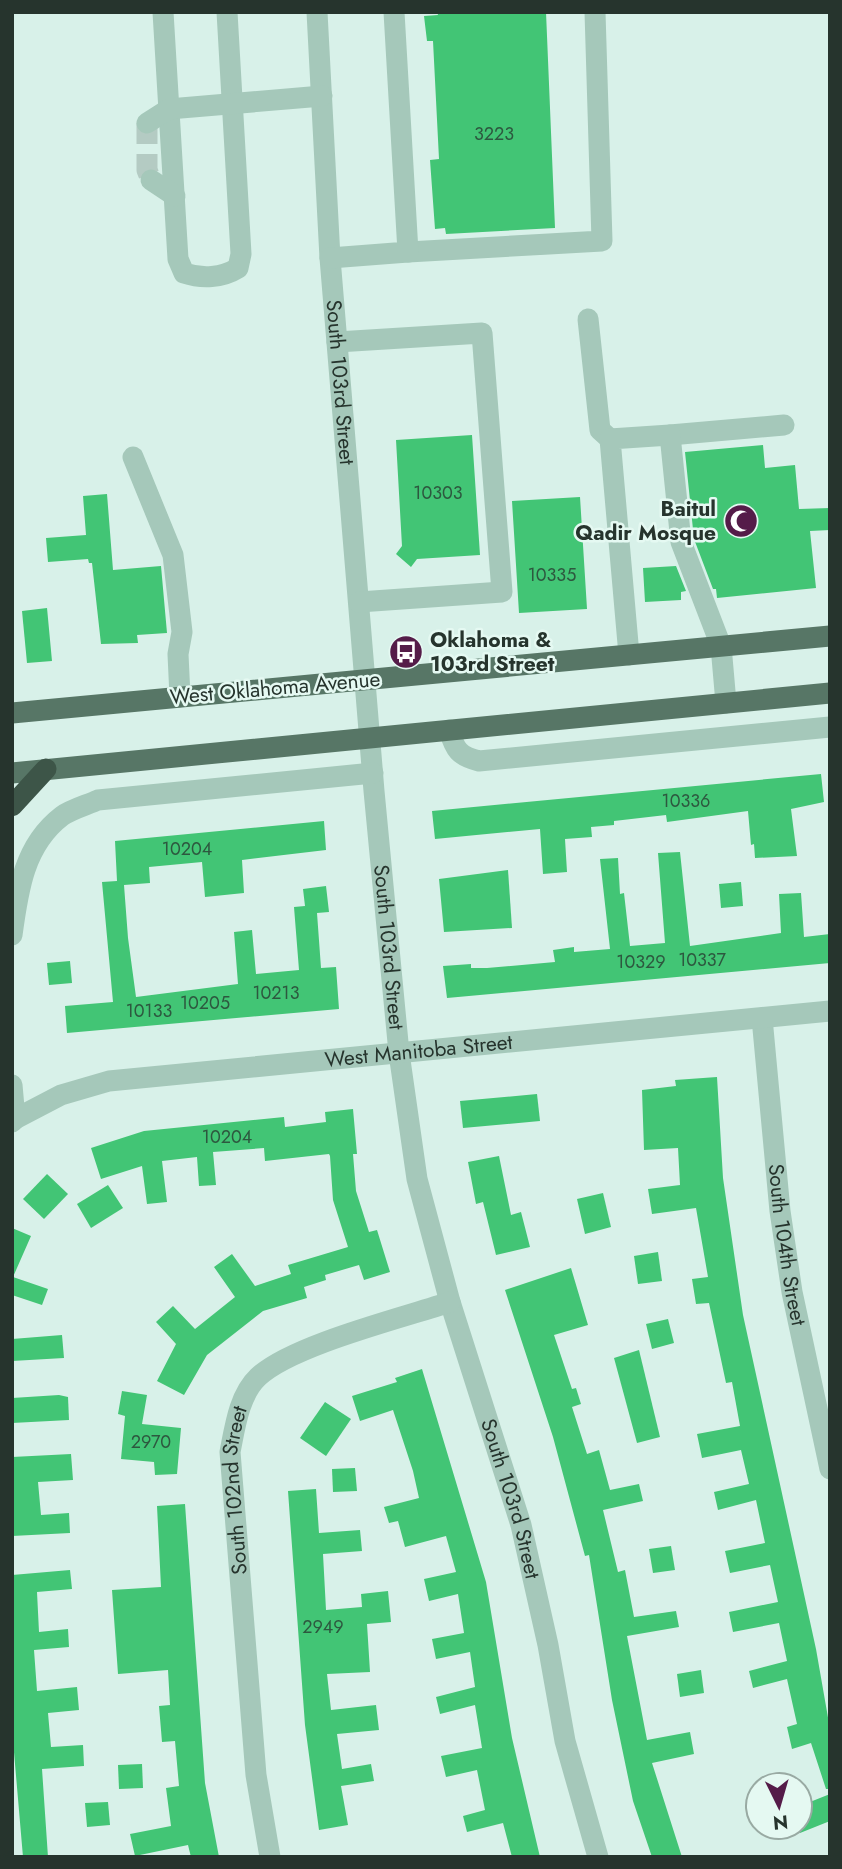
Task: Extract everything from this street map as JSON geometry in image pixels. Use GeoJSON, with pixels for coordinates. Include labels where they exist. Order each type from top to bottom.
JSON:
{"type":"FeatureCollection","features":[{"type":"Feature","properties":{"kind":"highway"},"geometry":{"type":"LineString","coordinates":[[12,806],[46,769]]}},
{"type":"Feature","properties":{"kind":"main road","name":"West Oklahoma Avenue"},"geometry":{"type":"LineString","coordinates":[[12,713],[830,636]]}},
{"type":"Feature","properties":{"kind":"main road"},"geometry":{"type":"LineString","coordinates":[[12,773],[830,693]]}},
{"type":"Feature","properties":{"kind":"street"},"geometry":{"type":"LineString","coordinates":[[163,12],[178,259],[184,273],[195,277],[227,275],[238,268],[241,254],[227,12]]}},
{"type":"Feature","properties":{"kind":"street","name":"South 103rd Street"},"geometry":{"type":"LineString","coordinates":[[317,12],[330,258],[365,680],[399,1054],[417,1179],[450,1302],[522,1525],[565,1741],[598,1857]]}},
{"type":"Feature","properties":{"kind":"street"},"geometry":{"type":"LineString","coordinates":[[394,12],[408,252]]}},
{"type":"Feature","properties":{"kind":"street"},"geometry":{"type":"LineString","coordinates":[[330,258],[602,241],[595,12]]}},
{"type":"Feature","properties":{"kind":"street"},"geometry":{"type":"LineString","coordinates":[[148,123],[169,109],[321,96]]}},
{"type":"Feature","properties":{"kind":"street"},"geometry":{"type":"LineString","coordinates":[[151,180],[174,196]]}},
{"type":"Feature","properties":{"kind":"street"},"geometry":{"type":"LineString","coordinates":[[589,319],[600,430],[610,439],[629,655]]}},
{"type":"Feature","properties":{"kind":"street"},"geometry":{"type":"LineString","coordinates":[[337,342],[482,333],[502,593],[359,603]]}},
{"type":"Feature","properties":{"kind":"street"},"geometry":{"type":"LineString","coordinates":[[610,439],[784,425]]}},
{"type":"Feature","properties":{"kind":"street"},"geometry":{"type":"LineString","coordinates":[[670,435],[681,542],[721,646],[726,704]]}},
{"type":"Feature","properties":{"kind":"street"},"geometry":{"type":"LineString","coordinates":[[133,457],[173,555],[182,632],[177,654],[180,697]]}},
{"type":"Feature","properties":{"kind":"street"},"geometry":{"type":"LineString","coordinates":[[449,730],[453,746],[462,757],[479,761],[830,727]]}},
{"type":"Feature","properties":{"kind":"street"},"geometry":{"type":"LineString","coordinates":[[12,935],[17,897],[35,843],[64,814],[98,800],[373,773]]}},
{"type":"Feature","properties":{"kind":"street","name":"West Manitoba Street"},"geometry":{"type":"LineString","coordinates":[[14,1120],[61,1096],[109,1081],[830,1011]]}},
{"type":"Feature","properties":{"kind":"street","name":"South 104th Street"},"geometry":{"type":"LineString","coordinates":[[762,1018],[788,1265],[830,1469]]}},
{"type":"Feature","properties":{"kind":"street"},"geometry":{"type":"LineString","coordinates":[[12,1085],[14,1120]]}},
{"type":"Feature","properties":{"kind":"street","name":"South 102nd Street"},"geometry":{"type":"LineString","coordinates":[[270,1857],[256,1775],[230,1452],[240,1408],[257,1378],[291,1355],[450,1302]]}},
{"type":"Feature","properties":{"kind":"building"},"geometry":{"type":"Polygon","coordinates":[[[437,12],[546,12],[555,228],[446,234],[445,228],[435,229],[430,160],[439,159],[433,41],[427,41],[424,16],[438,15],[437,12]]]}},
{"type":"Feature","properties":{"kind":"building"},"geometry":{"type":"Polygon","coordinates":[[[472,435],[480,555],[417,559],[411,567],[396,554],[402,546],[396,440],[472,435]]]}},
{"type":"Feature","properties":{"kind":"building","name":"Baitul Qadir Mosque"},"geometry":{"type":"Polygon","coordinates":[[[763,445],[765,468],[795,465],[799,509],[830,508],[830,530],[810,531],[816,588],[717,598],[716,589],[713,589],[694,539],[685,452],[763,445]]]}},
{"type":"Feature","properties":{"kind":"building"},"geometry":{"type":"Polygon","coordinates":[[[107,494],[113,570],[161,566],[167,633],[137,635],[138,643],[101,644],[92,563],[89,563],[88,559],[48,562],[46,538],[86,535],[83,496],[107,494]]]}},
{"type":"Feature","properties":{"kind":"building"},"geometry":{"type":"Polygon","coordinates":[[[580,497],[587,609],[519,613],[512,501],[580,497]]]}},
{"type":"Feature","properties":{"kind":"building"},"geometry":{"type":"Polygon","coordinates":[[[676,566],[686,591],[681,592],[681,600],[645,602],[643,568],[676,566]]]}},
{"type":"Feature","properties":{"kind":"building"},"geometry":{"type":"Polygon","coordinates":[[[47,608],[52,661],[27,663],[22,611],[47,608]]]}},
{"type":"Feature","properties":{"kind":"building"},"geometry":{"type":"Polygon","coordinates":[[[821,774],[824,802],[791,809],[797,856],[755,858],[748,811],[667,822],[666,815],[614,821],[614,825],[591,827],[592,837],[565,839],[567,872],[543,874],[540,829],[435,839],[432,811],[821,774]]]}},
{"type":"Feature","properties":{"kind":"building"},"geometry":{"type":"Polygon","coordinates":[[[324,821],[326,850],[242,860],[244,893],[205,897],[202,862],[149,867],[150,883],[124,885],[128,938],[136,997],[238,984],[234,932],[252,930],[256,974],[299,970],[294,907],[305,906],[303,889],[326,886],[329,912],[317,913],[321,968],[336,967],[339,1009],[67,1033],[65,1006],[113,1002],[102,882],[117,881],[115,841],[324,821]]]}},
{"type":"Feature","properties":{"kind":"building"},"geometry":{"type":"Polygon","coordinates":[[[680,852],[690,946],[781,933],[779,894],[801,893],[804,937],[830,934],[830,963],[447,998],[443,966],[471,964],[471,968],[487,968],[555,962],[553,950],[574,947],[574,952],[610,949],[600,859],[618,858],[620,894],[624,893],[630,946],[665,943],[658,853],[680,852]]]}},
{"type":"Feature","properties":{"kind":"building"},"geometry":{"type":"Polygon","coordinates":[[[508,870],[512,928],[444,932],[439,879],[508,870]]]}},
{"type":"Feature","properties":{"kind":"building"},"geometry":{"type":"Polygon","coordinates":[[[741,882],[743,906],[721,908],[719,884],[741,882]]]}},
{"type":"Feature","properties":{"kind":"building"},"geometry":{"type":"Polygon","coordinates":[[[70,961],[72,983],[49,985],[47,963],[70,961]]]}},
{"type":"Feature","properties":{"kind":"building"},"geometry":{"type":"Polygon","coordinates":[[[717,1077],[723,1178],[743,1315],[816,1649],[830,1729],[830,1789],[826,1789],[811,1743],[792,1749],[787,1727],[797,1724],[787,1679],[753,1688],[749,1671],[787,1661],[779,1623],[733,1632],[729,1612],[778,1602],[770,1565],[730,1573],[725,1551],[765,1543],[756,1500],[718,1510],[714,1492],[749,1484],[741,1450],[702,1458],[697,1434],[740,1426],[732,1382],[726,1383],[709,1303],[696,1304],[692,1279],[708,1277],[696,1208],[652,1214],[648,1189],[680,1185],[678,1148],[644,1150],[642,1090],[676,1086],[675,1080],[717,1077]]]}},
{"type":"Feature","properties":{"kind":"building"},"geometry":{"type":"Polygon","coordinates":[[[537,1094],[540,1121],[463,1128],[460,1101],[537,1094]]]}},
{"type":"Feature","properties":{"kind":"building"},"geometry":{"type":"Polygon","coordinates":[[[353,1109],[357,1154],[353,1154],[356,1191],[369,1232],[377,1230],[390,1272],[364,1280],[359,1265],[325,1275],[326,1280],[304,1287],[307,1298],[263,1311],[207,1355],[184,1395],[157,1381],[176,1344],[156,1322],[173,1306],[195,1329],[235,1297],[214,1267],[232,1254],[255,1286],[291,1274],[288,1265],[348,1247],[333,1200],[330,1156],[265,1161],[264,1148],[213,1152],[216,1185],[199,1186],[197,1157],[162,1161],[167,1202],[147,1204],[142,1166],[101,1179],[91,1148],[144,1131],[284,1117],[285,1127],[326,1122],[325,1112],[353,1109]]]}},
{"type":"Feature","properties":{"kind":"building"},"geometry":{"type":"Polygon","coordinates":[[[499,1156],[511,1215],[521,1212],[530,1247],[496,1255],[483,1202],[476,1204],[468,1162],[499,1156]]]}},
{"type":"Feature","properties":{"kind":"building"},"geometry":{"type":"Polygon","coordinates":[[[47,1174],[68,1194],[44,1219],[23,1199],[47,1174]]]}},
{"type":"Feature","properties":{"kind":"building"},"geometry":{"type":"Polygon","coordinates":[[[108,1185],[123,1208],[91,1228],[77,1204],[108,1185]]]}},
{"type":"Feature","properties":{"kind":"building"},"geometry":{"type":"Polygon","coordinates":[[[603,1193],[611,1227],[585,1234],[577,1199],[603,1193]]]}},
{"type":"Feature","properties":{"kind":"building"},"geometry":{"type":"Polygon","coordinates":[[[12,1228],[31,1236],[13,1277],[48,1289],[42,1305],[12,1295],[12,1228]]]}},
{"type":"Feature","properties":{"kind":"building"},"geometry":{"type":"Polygon","coordinates":[[[658,1252],[662,1281],[638,1284],[634,1256],[658,1252]]]}},
{"type":"Feature","properties":{"kind":"building"},"geometry":{"type":"Polygon","coordinates":[[[571,1268],[588,1325],[554,1335],[572,1389],[576,1388],[581,1404],[572,1407],[587,1454],[599,1450],[610,1490],[639,1484],[643,1501],[603,1510],[618,1572],[625,1570],[634,1617],[676,1611],[679,1627],[627,1636],[647,1740],[690,1732],[694,1754],[652,1763],[682,1857],[652,1857],[633,1801],[612,1700],[589,1555],[585,1556],[553,1437],[505,1290],[571,1268]]]}},
{"type":"Feature","properties":{"kind":"building"},"geometry":{"type":"Polygon","coordinates":[[[668,1319],[674,1343],[652,1349],[646,1324],[668,1319]]]}},
{"type":"Feature","properties":{"kind":"building"},"geometry":{"type":"Polygon","coordinates":[[[62,1335],[64,1358],[12,1361],[12,1339],[62,1335]]]}},
{"type":"Feature","properties":{"kind":"building"},"geometry":{"type":"Polygon","coordinates":[[[639,1350],[660,1437],[637,1443],[614,1358],[639,1350]]]}},
{"type":"Feature","properties":{"kind":"building"},"geometry":{"type":"Polygon","coordinates":[[[422,1369],[486,1582],[512,1738],[540,1857],[512,1857],[503,1823],[467,1832],[463,1816],[485,1810],[477,1770],[446,1777],[441,1756],[482,1748],[475,1705],[440,1714],[436,1697],[475,1687],[470,1652],[436,1659],[432,1639],[464,1633],[458,1594],[429,1601],[424,1579],[456,1572],[446,1536],[405,1547],[398,1521],[389,1523],[384,1507],[419,1498],[413,1471],[393,1410],[360,1421],[352,1396],[397,1382],[395,1378],[422,1369]]]}},
{"type":"Feature","properties":{"kind":"building"},"geometry":{"type":"Polygon","coordinates":[[[122,1391],[147,1395],[142,1424],[181,1428],[177,1474],[155,1475],[154,1462],[121,1459],[125,1416],[118,1414],[122,1391]]]}},
{"type":"Feature","properties":{"kind":"building"},"geometry":{"type":"Polygon","coordinates":[[[59,1395],[68,1397],[69,1420],[12,1423],[12,1398],[59,1395]]]}},
{"type":"Feature","properties":{"kind":"building"},"geometry":{"type":"Polygon","coordinates":[[[325,1402],[351,1419],[326,1456],[300,1438],[325,1402]]]}},
{"type":"Feature","properties":{"kind":"building"},"geometry":{"type":"Polygon","coordinates":[[[71,1454],[73,1480],[38,1482],[41,1515],[69,1513],[70,1533],[12,1536],[12,1457],[71,1454]]]}},
{"type":"Feature","properties":{"kind":"building"},"geometry":{"type":"Polygon","coordinates":[[[355,1468],[357,1491],[333,1492],[332,1469],[355,1468]]]}},
{"type":"Feature","properties":{"kind":"building"},"geometry":{"type":"Polygon","coordinates":[[[316,1489],[319,1533],[360,1530],[362,1551],[323,1554],[326,1610],[362,1607],[361,1594],[388,1591],[391,1622],[367,1624],[370,1672],[327,1674],[331,1710],[376,1705],[379,1730],[337,1734],[342,1769],[371,1764],[374,1781],[341,1786],[348,1825],[319,1830],[305,1725],[288,1491],[316,1489]]]}},
{"type":"Feature","properties":{"kind":"building"},"geometry":{"type":"Polygon","coordinates":[[[185,1504],[205,1783],[219,1857],[191,1857],[188,1845],[135,1856],[130,1834],[171,1826],[166,1788],[179,1786],[175,1741],[162,1742],[159,1706],[170,1705],[168,1670],[118,1674],[112,1590],[161,1587],[157,1506],[185,1504]]]}},
{"type":"Feature","properties":{"kind":"building"},"geometry":{"type":"Polygon","coordinates":[[[671,1546],[675,1570],[653,1573],[649,1549],[671,1546]]]}},
{"type":"Feature","properties":{"kind":"building"},"geometry":{"type":"Polygon","coordinates":[[[70,1570],[72,1589],[37,1592],[39,1632],[68,1629],[69,1647],[34,1650],[37,1691],[77,1687],[79,1710],[48,1713],[51,1747],[83,1745],[84,1766],[42,1769],[48,1857],[23,1857],[12,1729],[12,1575],[70,1570]]]}},
{"type":"Feature","properties":{"kind":"building"},"geometry":{"type":"Polygon","coordinates":[[[701,1670],[704,1693],[680,1697],[677,1674],[701,1670]]]}},
{"type":"Feature","properties":{"kind":"building"},"geometry":{"type":"Polygon","coordinates":[[[142,1764],[143,1788],[119,1789],[118,1765],[142,1764]]]}},
{"type":"Feature","properties":{"kind":"building"},"geometry":{"type":"Polygon","coordinates":[[[830,1794],[830,1821],[814,1827],[814,1800],[830,1794]]]}},
{"type":"Feature","properties":{"kind":"building"},"geometry":{"type":"Polygon","coordinates":[[[108,1802],[110,1825],[87,1827],[85,1803],[108,1802]]]}},
{"type":"Feature","properties":{"kind":"tunnel"},"geometry":{"type":"LineString","coordinates":[[147,123],[147,170],[151,180]]}},
{"type":"Feature","properties":{"kind":"place","name":"Baitul Qadir Mosque"},"geometry":{"type":"Point","coordinates":[741,521]}},
{"type":"Feature","properties":{"kind":"place","name":"Oklahoma & 103rd Street"},"geometry":{"type":"Point","coordinates":[406,652]}}]}
